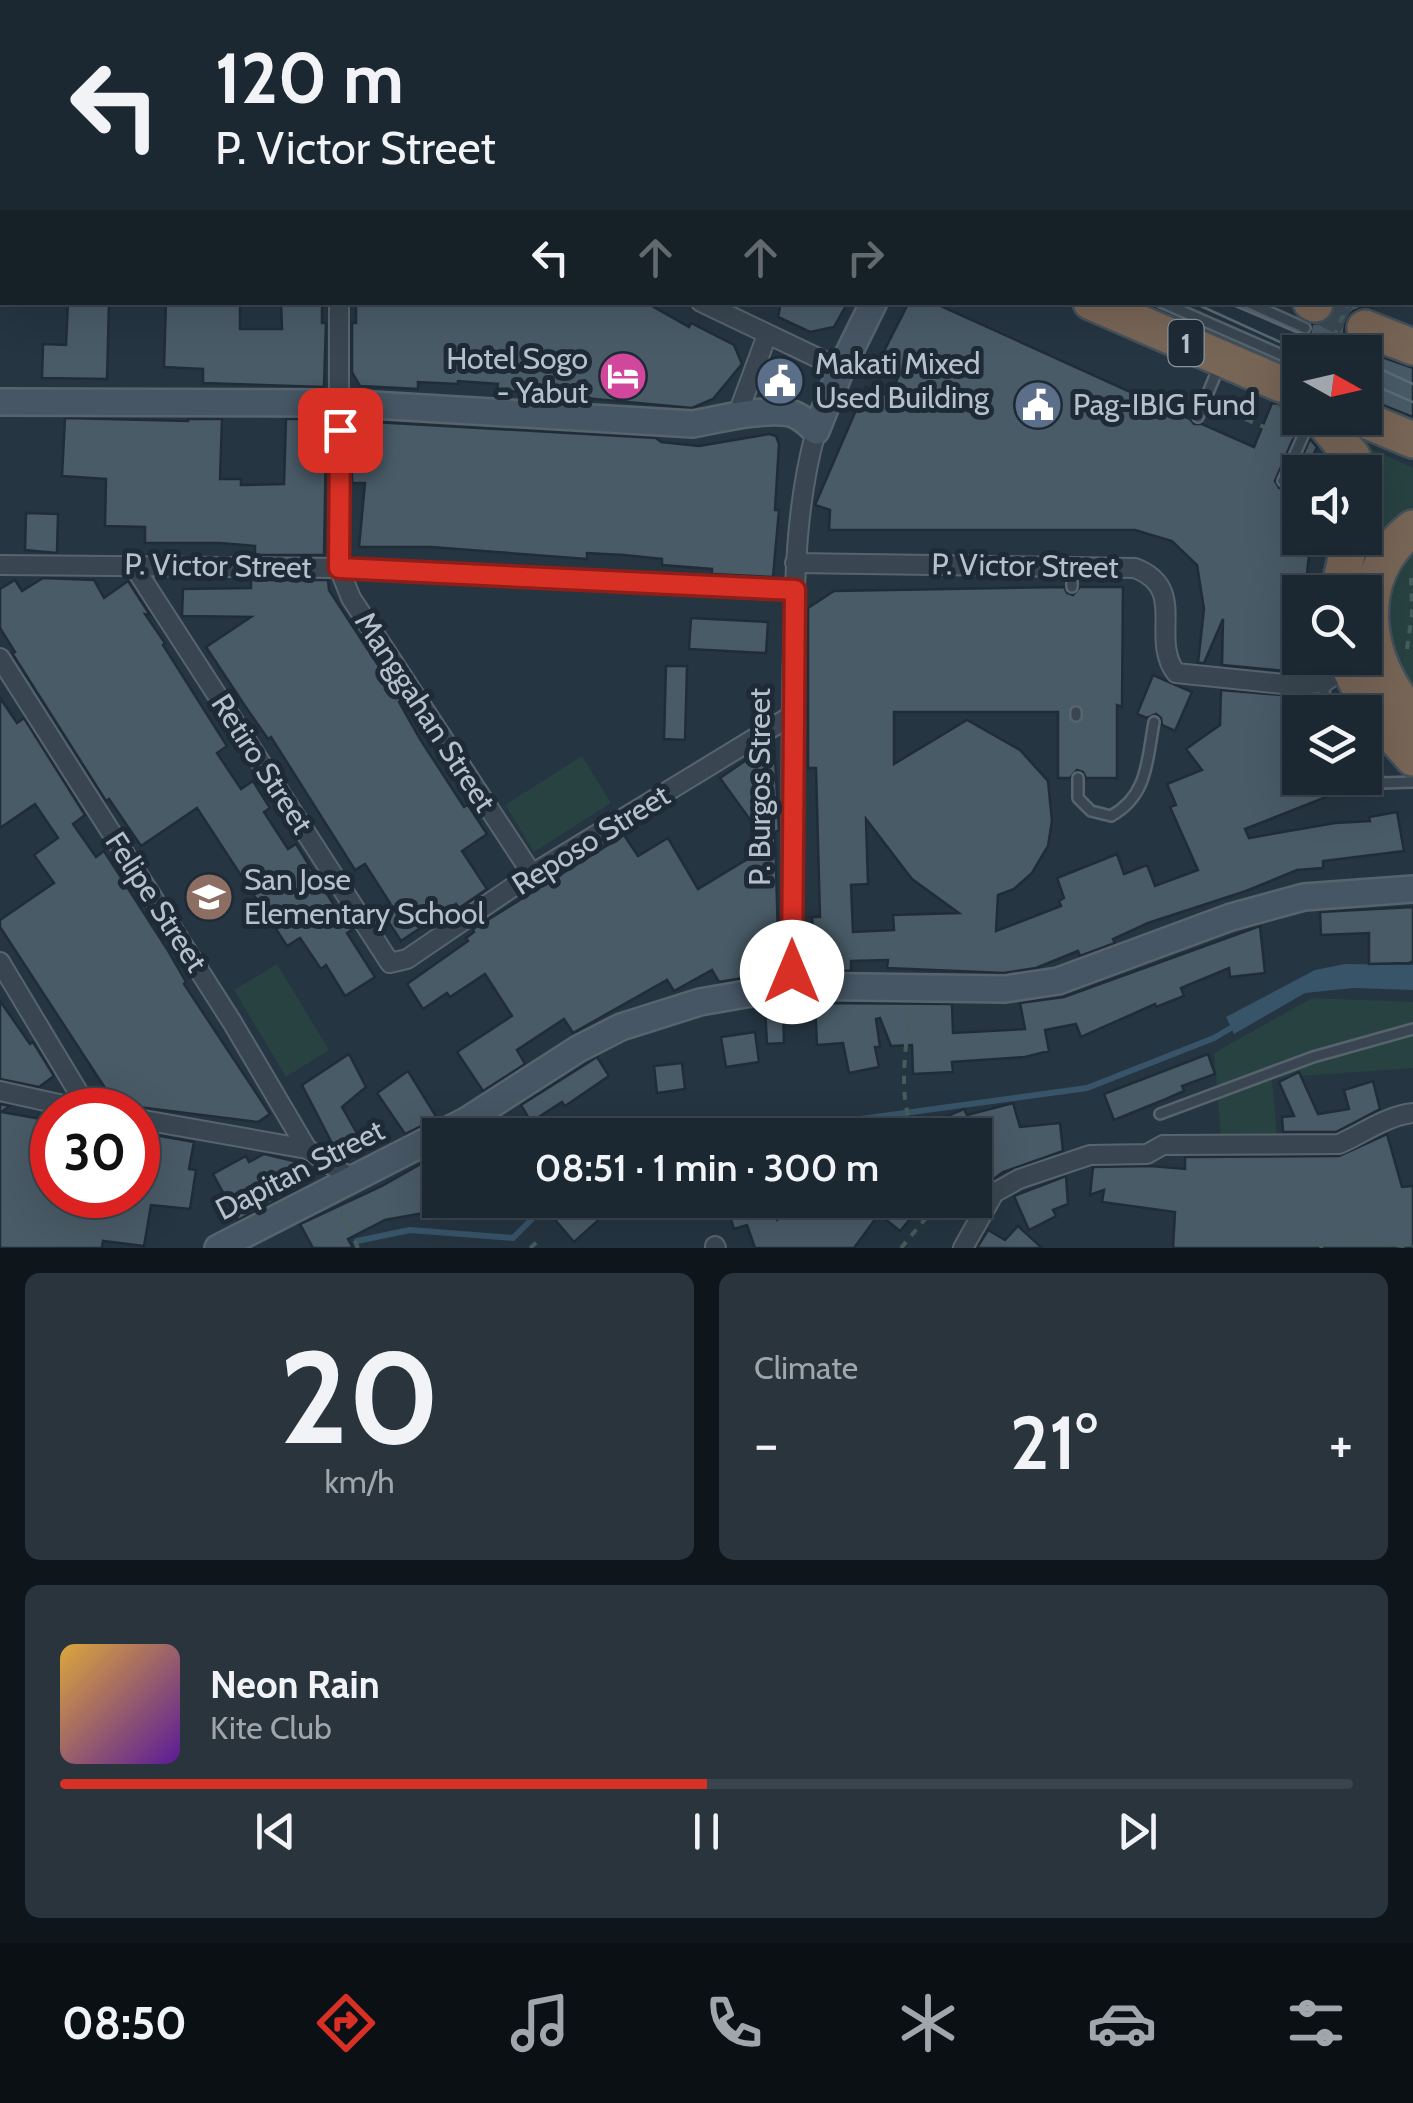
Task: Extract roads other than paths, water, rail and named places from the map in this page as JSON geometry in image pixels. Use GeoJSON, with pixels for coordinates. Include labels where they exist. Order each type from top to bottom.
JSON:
{"type":"FeatureCollection","features":[{"type":"Feature","properties":{"kind":"highway","name":"1"},"geometry":{"type":"LineString","coordinates":[[1099,305],[1282,371]]}},
{"type":"Feature","properties":{"kind":"highway"},"geometry":{"type":"LineString","coordinates":[[1329,313],[1413,347]]}},
{"type":"Feature","properties":{"kind":"highway"},"geometry":{"type":"LineString","coordinates":[[1382,433],[1413,440]]}},
{"type":"Feature","properties":{"kind":"highway"},"geometry":{"type":"LineString","coordinates":[[1336,435],[1351,455]]}},
{"type":"Feature","properties":{"kind":"highway"},"geometry":{"type":"LineString","coordinates":[[1413,528],[1396,542],[1381,568],[1374,584],[1370,624],[1380,668],[1413,715]]}},
{"type":"Feature","properties":{"kind":"highway"},"geometry":{"type":"LineString","coordinates":[[1344,675],[1413,758]]}},
{"type":"Feature","properties":{"kind":"street","name":"Manggahan Street"},"geometry":{"type":"LineString","coordinates":[[339,305],[339,568],[351,598],[532,874]]}},
{"type":"Feature","properties":{"kind":"street"},"geometry":{"type":"LineString","coordinates":[[707,305],[841,368]]}},
{"type":"Feature","properties":{"kind":"street","name":"P. Burgos Street"},"geometry":{"type":"LineString","coordinates":[[792,986],[795,563],[804,473],[841,368],[872,305]]}},
{"type":"Feature","properties":{"kind":"street"},"geometry":{"type":"LineString","coordinates":[[736,416],[767,335]]}},
{"type":"Feature","properties":{"kind":"street"},"geometry":{"type":"LineString","coordinates":[[0,402],[339,403],[694,424],[736,416],[788,413],[803,419],[816,431]]}},
{"type":"Feature","properties":{"kind":"street","name":"P. Victor Street"},"geometry":{"type":"LineString","coordinates":[[795,563],[1135,568],[1161,584],[1166,646],[1174,678],[1293,685],[1322,675]]}},
{"type":"Feature","properties":{"kind":"street","name":"Retiro Street"},"geometry":{"type":"LineString","coordinates":[[133,564],[390,963]]}},
{"type":"Feature","properties":{"kind":"street","name":"P. Victor Street"},"geometry":{"type":"LineString","coordinates":[[0,566],[339,568],[795,590]]}},
{"type":"Feature","properties":{"kind":"street","name":"Felipe Street"},"geometry":{"type":"LineString","coordinates":[[0,658],[232,1022],[308,1149]]}},
{"type":"Feature","properties":{"kind":"street","name":"Reposo Street"},"geometry":{"type":"LineString","coordinates":[[390,963],[406,959],[532,874],[792,716]]}},
{"type":"Feature","properties":{"kind":"street","name":"Dapitan Street"},"geometry":{"type":"LineString","coordinates":[[218,1248],[466,1121],[578,1048],[620,1027],[700,1002],[792,986],[1004,989],[1058,981],[1231,916],[1304,898],[1413,888]]}},
{"type":"Feature","properties":{"kind":"street"},"geometry":{"type":"LineString","coordinates":[[0,962],[75,1088]]}},
{"type":"Feature","properties":{"kind":"street"},"geometry":{"type":"LineString","coordinates":[[0,1091],[30,1097]]}},
{"type":"Feature","properties":{"kind":"street"},"geometry":{"type":"LineString","coordinates":[[964,1248],[994,1193],[1063,1163],[1090,1155],[1147,1154],[1163,1145],[1339,1144],[1393,1116],[1412,1112]]}},
{"type":"Feature","properties":{"kind":"street"},"geometry":{"type":"LineString","coordinates":[[160,1123],[308,1149],[354,1180]]}},
{"type":"Feature","properties":{"kind":"lane"},"geometry":{"type":"LineString","coordinates":[[1166,305],[1282,370]]}},
{"type":"Feature","properties":{"kind":"lane"},"geometry":{"type":"LineString","coordinates":[[1269,305],[1329,313]]}},
{"type":"Feature","properties":{"kind":"lane"},"geometry":{"type":"LineString","coordinates":[[1198,417],[1215,376]]}},
{"type":"Feature","properties":{"kind":"lane"},"geometry":{"type":"LineString","coordinates":[[1072,565],[1072,587]]}},
{"type":"Feature","properties":{"kind":"lane"},"geometry":{"type":"LineString","coordinates":[[1078,778],[1078,798],[1091,811],[1111,816],[1131,806],[1141,786],[1154,722]]}},
{"type":"Feature","properties":{"kind":"lane"},"geometry":{"type":"LineString","coordinates":[[1382,783],[1413,782]]}},
{"type":"Feature","properties":{"kind":"lane"},"geometry":{"type":"LineString","coordinates":[[1160,1114],[1313,1057],[1413,1029]]}},
{"type":"Feature","properties":{"kind":"water"},"geometry":{"type":"Polygon","coordinates":[[[1345,964],[1413,965],[1413,990],[1353,988],[1305,993],[1234,1034],[1226,1017],[1315,970],[1345,964]]]}},
{"type":"Feature","properties":{"kind":"waterway"},"geometry":{"type":"LineString","coordinates":[[868,1118],[1087,1088],[1214,1038],[1236,1025]]}},
{"type":"Feature","properties":{"kind":"waterway"},"geometry":{"type":"LineString","coordinates":[[357,1241],[410,1230],[513,1238],[533,1218]]}},
{"type":"Feature","properties":{"kind":"tunnel"},"geometry":{"type":"LineString","coordinates":[[1317,305],[1365,328]]}},
{"type":"Feature","properties":{"kind":"tram line"},"geometry":{"type":"LineString","coordinates":[[1199,305],[1282,343]]}},
{"type":"Feature","properties":{"kind":"tram line"},"geometry":{"type":"LineString","coordinates":[[1233,305],[1303,335]]}},
{"type":"Feature","properties":{"kind":"tram line"},"geometry":{"type":"LineString","coordinates":[[1382,370],[1413,384]]}},
{"type":"Feature","properties":{"kind":"tram line"},"geometry":{"type":"LineString","coordinates":[[1382,388],[1413,402]]}},
{"type":"Feature","properties":{"kind":"place","name":"Hotel Sogo - Yabut"},"geometry":{"type":"Point","coordinates":[623,376]}},
{"type":"Feature","properties":{"kind":"place","name":"Makati Mixed Used Building"},"geometry":{"type":"Point","coordinates":[780,381]}},
{"type":"Feature","properties":{"kind":"place","name":"Pag-IBIG Fund"},"geometry":{"type":"Point","coordinates":[1038,405]}},
{"type":"Feature","properties":{"kind":"place","name":"San Jose Elementary School"},"geometry":{"type":"Point","coordinates":[209,897]}}]}
